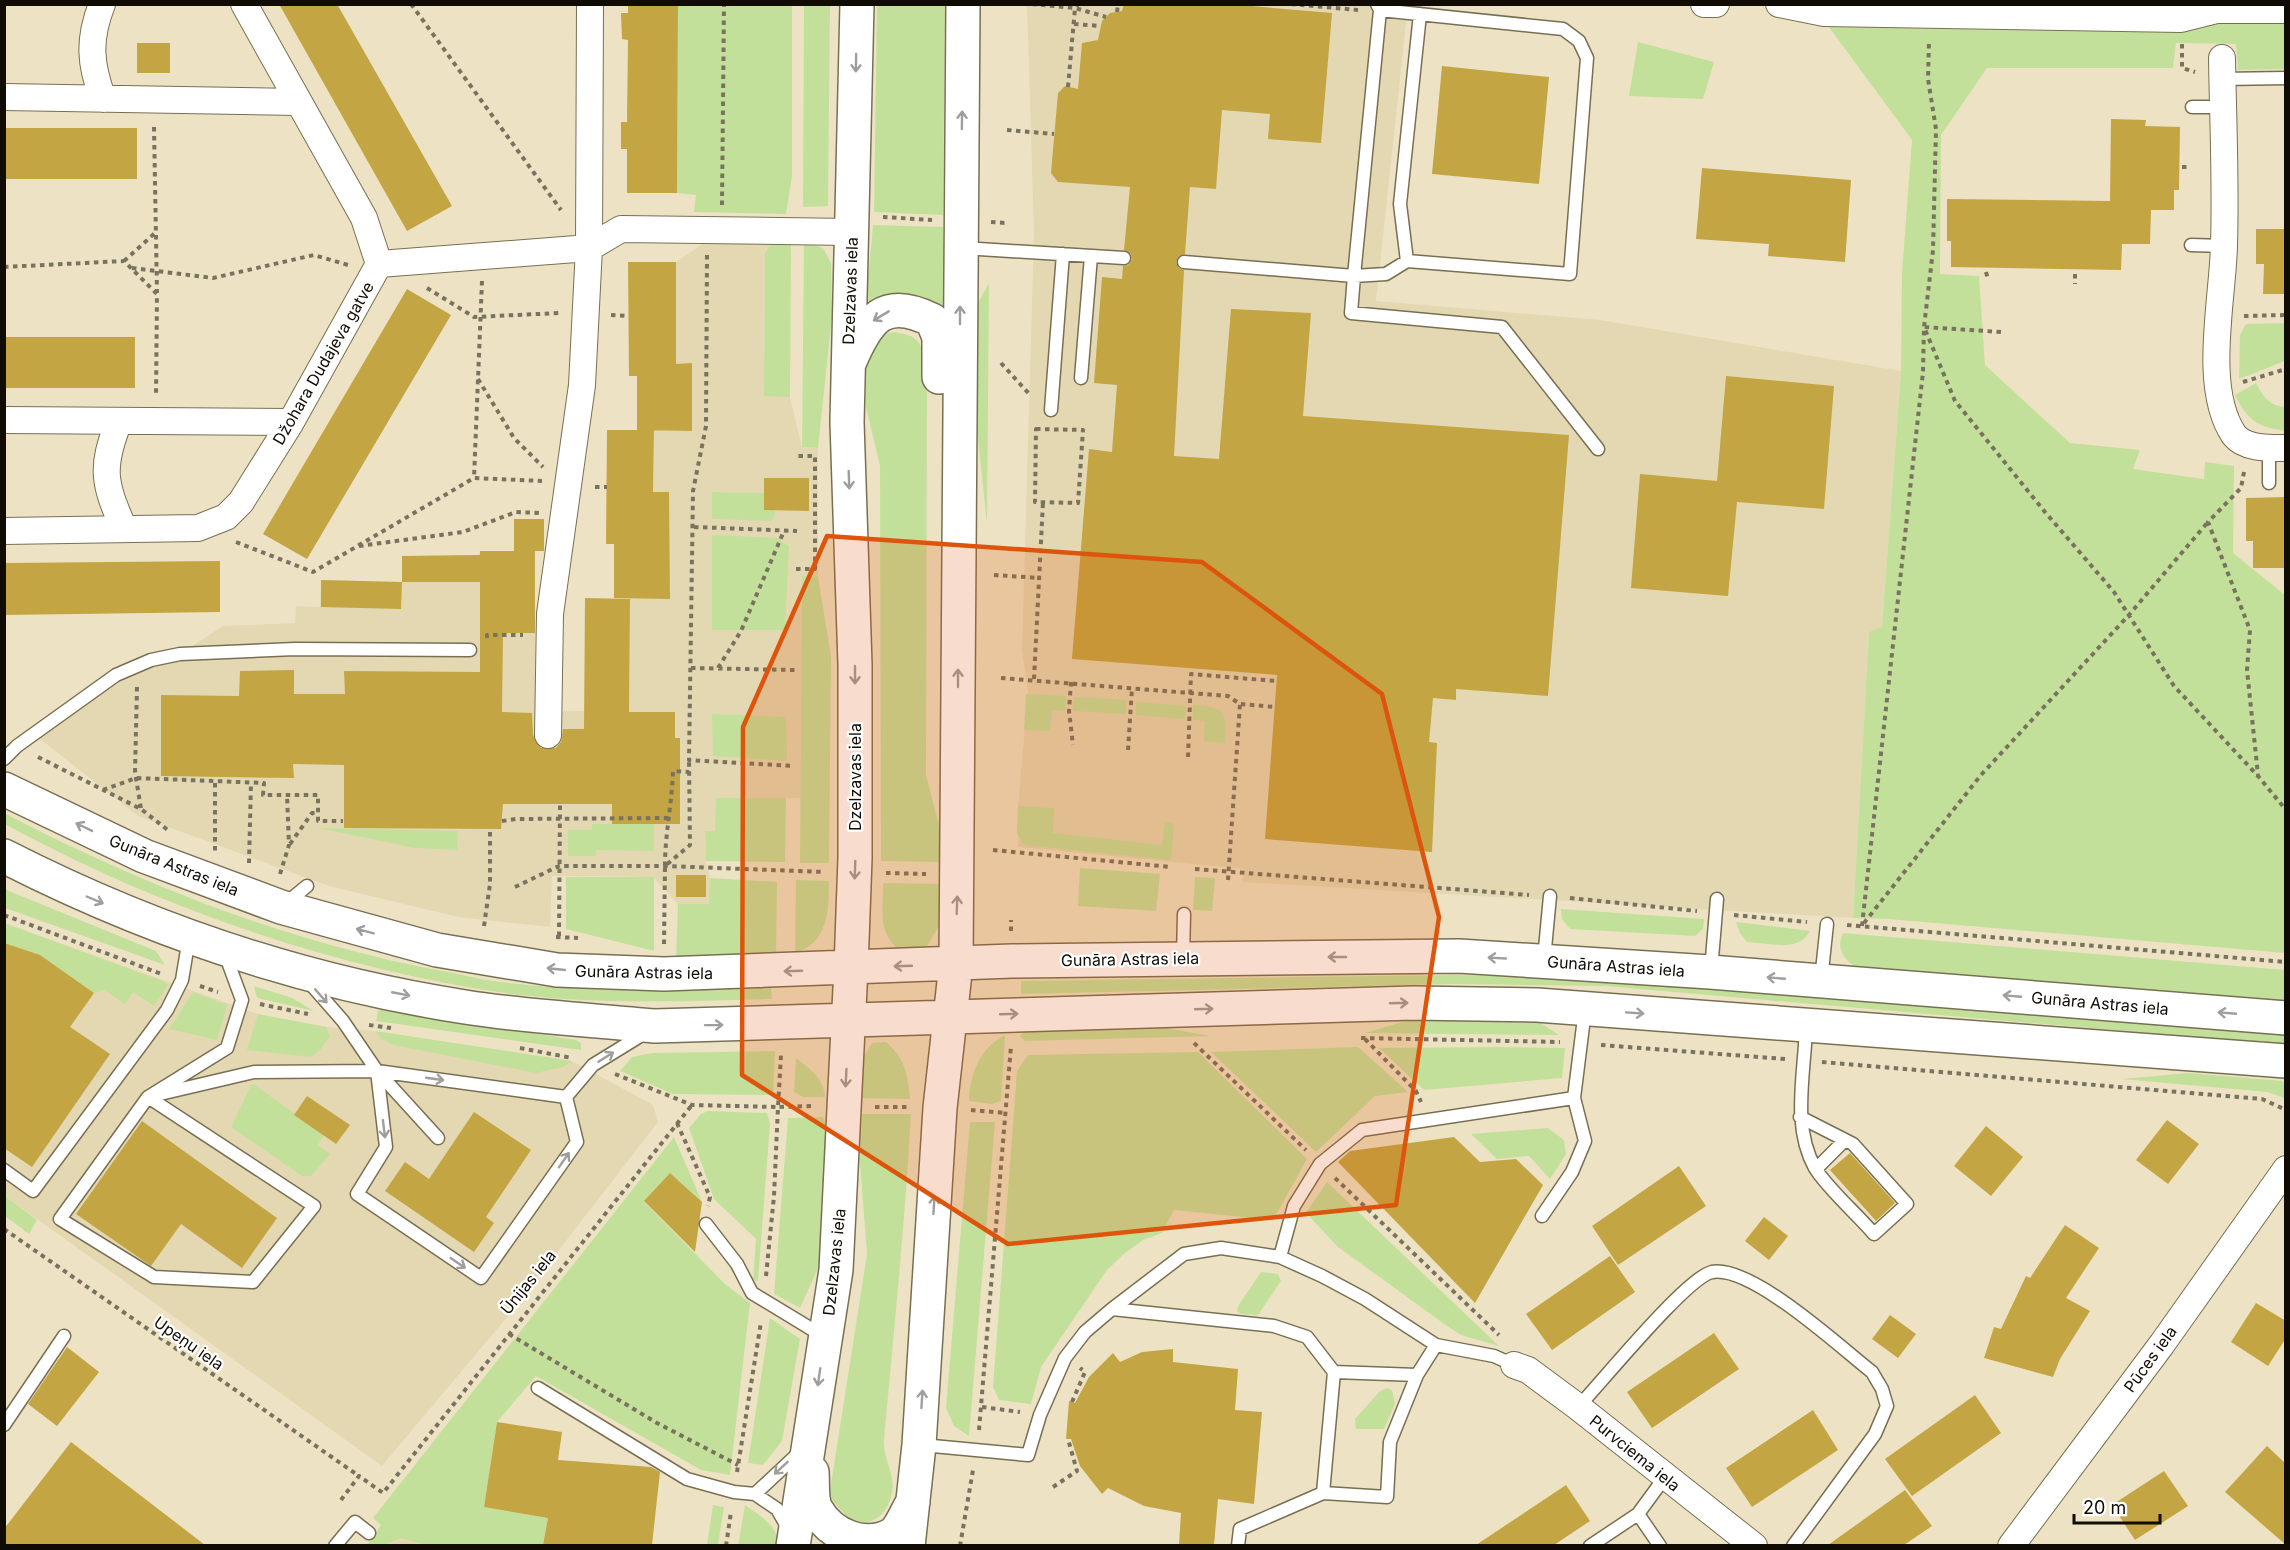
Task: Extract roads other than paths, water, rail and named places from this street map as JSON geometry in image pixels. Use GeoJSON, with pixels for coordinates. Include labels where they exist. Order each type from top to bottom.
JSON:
{"type":"FeatureCollection","features":[{"type":"Feature","properties":{"kind":"main road","name":"Dzelzavas iela"},"geometry":{"type":"LineString","coordinates":[[794,1542],[836,1270],[849,1019],[855,858],[855,665],[847,368],[864,225],[857,4]]}},
{"type":"Feature","properties":{"kind":"main road"},"geometry":{"type":"LineString","coordinates":[[908,1545],[919,1445],[940,1108],[956,964],[963,4]]}},
{"type":"Feature","properties":{"kind":"main road"},"geometry":{"type":"LineString","coordinates":[[847,368],[867,326],[883,313],[898,309],[914,311],[932,320],[939,337],[938,746],[957,778]]}},
{"type":"Feature","properties":{"kind":"main road","name":"Gunāra Astras iela"},"geometry":{"type":"LineString","coordinates":[[4,789],[144,856],[280,891],[437,950],[557,970],[664,974],[1183,958],[1459,956],[1710,972],[2286,1018]]}},
{"type":"Feature","properties":{"kind":"main road"},"geometry":{"type":"LineString","coordinates":[[4,856],[66,887],[189,938],[223,949],[299,971],[464,1007],[551,1018],[655,1026],[783,1024],[849,1019],[1413,1003],[1585,1009],[2286,1061]]}},
{"type":"Feature","properties":{"kind":"main road"},"geometry":{"type":"LineString","coordinates":[[809,1444],[815,1507],[831,1528],[852,1542],[868,1545],[894,1534],[914,1500]]}},
{"type":"Feature","properties":{"kind":"street"},"geometry":{"type":"LineString","coordinates":[[102,4],[92,44],[93,72],[103,99]]}},
{"type":"Feature","properties":{"kind":"street","name":"Džohara Dudajeva gatve"},"geometry":{"type":"LineString","coordinates":[[4,531],[198,528],[226,517],[241,502],[390,262],[244,4]]}},
{"type":"Feature","properties":{"kind":"street"},"geometry":{"type":"LineString","coordinates":[[548,735],[549,634],[564,515],[562,482],[582,385],[589,248],[590,4]]}},
{"type":"Feature","properties":{"kind":"street"},"geometry":{"type":"LineString","coordinates":[[1704,4],[1716,4]]}},
{"type":"Feature","properties":{"kind":"street"},"geometry":{"type":"LineString","coordinates":[[1779,4],[1824,13],[1929,9],[2181,19],[2217,10],[2286,10]]}},
{"type":"Feature","properties":{"kind":"street"},"geometry":{"type":"LineString","coordinates":[[2222,68],[2224,246],[2218,326],[2218,389],[2225,417],[2235,436],[2250,445],[2277,448]]}},
{"type":"Feature","properties":{"kind":"street"},"geometry":{"type":"LineString","coordinates":[[4,97],[298,102]]}},
{"type":"Feature","properties":{"kind":"street"},"geometry":{"type":"LineString","coordinates":[[390,262],[589,248],[621,229],[722,231],[864,225]]}},
{"type":"Feature","properties":{"kind":"street"},"geometry":{"type":"LineString","coordinates":[[4,420],[291,422]]}},
{"type":"Feature","properties":{"kind":"street"},"geometry":{"type":"LineString","coordinates":[[119,421],[108,449],[105,472],[109,494],[124,529]]}},
{"type":"Feature","properties":{"kind":"street","name":"Pūces iela"},"geometry":{"type":"LineString","coordinates":[[2012,1545],[2162,1344],[2286,1169]]}},
{"type":"Feature","properties":{"kind":"street","name":"Purvciema iela"},"geometry":{"type":"LineString","coordinates":[[1521,1367],[1578,1407],[1754,1545]]}},
{"type":"Feature","properties":{"kind":"lane"},"geometry":{"type":"LineString","coordinates":[[1184,262],[1354,276],[1386,274],[1407,261],[1570,274],[1587,58],[1579,41],[1563,29],[1420,14],[1378,7],[1354,276],[1351,313],[1502,327],[1598,449]]}},
{"type":"Feature","properties":{"kind":"lane"},"geometry":{"type":"LineString","coordinates":[[1407,261],[1400,204],[1420,14]]}},
{"type":"Feature","properties":{"kind":"lane"},"geometry":{"type":"LineString","coordinates":[[2222,68],[2286,78]]}},
{"type":"Feature","properties":{"kind":"lane"},"geometry":{"type":"LineString","coordinates":[[2192,107],[2222,107]]}},
{"type":"Feature","properties":{"kind":"lane"},"geometry":{"type":"LineString","coordinates":[[2191,245],[2224,246]]}},
{"type":"Feature","properties":{"kind":"lane"},"geometry":{"type":"LineString","coordinates":[[960,248],[1124,258]]}},
{"type":"Feature","properties":{"kind":"lane"},"geometry":{"type":"LineString","coordinates":[[1051,410],[1063,254]]}},
{"type":"Feature","properties":{"kind":"lane"},"geometry":{"type":"LineString","coordinates":[[1081,378],[1091,256]]}},
{"type":"Feature","properties":{"kind":"lane"},"geometry":{"type":"LineString","coordinates":[[2269,483],[2277,448]]}},
{"type":"Feature","properties":{"kind":"lane"},"geometry":{"type":"LineString","coordinates":[[4,759],[17,746],[116,675],[151,660],[191,653],[295,649],[470,650]]}},
{"type":"Feature","properties":{"kind":"lane"},"geometry":{"type":"LineString","coordinates":[[280,891],[307,886]]}},
{"type":"Feature","properties":{"kind":"lane"},"geometry":{"type":"LineString","coordinates":[[1544,961],[1550,896]]}},
{"type":"Feature","properties":{"kind":"lane"},"geometry":{"type":"LineString","coordinates":[[1710,972],[1717,899]]}},
{"type":"Feature","properties":{"kind":"lane"},"geometry":{"type":"LineString","coordinates":[[1183,958],[1184,914]]}},
{"type":"Feature","properties":{"kind":"lane"},"geometry":{"type":"LineString","coordinates":[[1821,981],[1827,924]]}},
{"type":"Feature","properties":{"kind":"lane"},"geometry":{"type":"LineString","coordinates":[[4,1170],[33,1191],[167,1010],[182,980],[189,938]]}},
{"type":"Feature","properties":{"kind":"lane"},"geometry":{"type":"LineString","coordinates":[[148,1097],[314,1206],[253,1282],[154,1277],[60,1219],[148,1097],[227,1048],[242,1000],[223,949]]}},
{"type":"Feature","properties":{"kind":"lane"},"geometry":{"type":"LineString","coordinates":[[299,971],[343,1021],[377,1071],[438,1138]]}},
{"type":"Feature","properties":{"kind":"lane"},"geometry":{"type":"LineString","coordinates":[[1542,1216],[1572,1172],[1585,1141],[1574,1098],[1585,1009]]}},
{"type":"Feature","properties":{"kind":"lane"},"geometry":{"type":"LineString","coordinates":[[1800,1117],[1853,1143],[1907,1204],[1874,1234],[1816,1169],[1808,1151],[1800,1117],[1806,1025]]}},
{"type":"Feature","properties":{"kind":"lane"},"geometry":{"type":"LineString","coordinates":[[566,1097],[593,1065],[655,1026]]}},
{"type":"Feature","properties":{"kind":"lane"},"geometry":{"type":"LineString","coordinates":[[148,1097],[254,1072],[377,1071],[566,1097]]}},
{"type":"Feature","properties":{"kind":"lane"},"geometry":{"type":"LineString","coordinates":[[377,1071],[386,1147],[357,1194],[480,1278],[577,1142],[566,1097]]}},
{"type":"Feature","properties":{"kind":"lane"},"geometry":{"type":"LineString","coordinates":[[1280,1257],[1294,1206],[1320,1164],[1362,1130],[1574,1098]]}},
{"type":"Feature","properties":{"kind":"lane"},"geometry":{"type":"LineString","coordinates":[[1816,1169],[1845,1140]]}},
{"type":"Feature","properties":{"kind":"lane"},"geometry":{"type":"LineString","coordinates":[[706,1224],[737,1264],[752,1293],[825,1337]]}},
{"type":"Feature","properties":{"kind":"lane"},"geometry":{"type":"LineString","coordinates":[[919,1445],[1028,1455],[1040,1415],[1065,1358],[1085,1332],[1184,1254],[1221,1248],[1280,1257],[1365,1299],[1436,1345],[1494,1356],[1521,1367]]}},
{"type":"Feature","properties":{"kind":"lane"},"geometry":{"type":"LineString","coordinates":[[1578,1407],[1678,1297],[1705,1274],[1729,1272],[1771,1292],[1872,1372],[1882,1389],[1887,1407],[1875,1434],[1793,1545]]}},
{"type":"Feature","properties":{"kind":"lane"},"geometry":{"type":"LineString","coordinates":[[1112,1309],[1274,1326],[1307,1337],[1334,1372],[1323,1493]]}},
{"type":"Feature","properties":{"kind":"lane"},"geometry":{"type":"LineString","coordinates":[[4,1425],[64,1336]]}},
{"type":"Feature","properties":{"kind":"lane"},"geometry":{"type":"LineString","coordinates":[[1238,1545],[1240,1529],[1323,1493],[1387,1497],[1390,1442],[1417,1375],[1436,1345]]}},
{"type":"Feature","properties":{"kind":"lane"},"geometry":{"type":"LineString","coordinates":[[1334,1372],[1417,1375]]}},
{"type":"Feature","properties":{"kind":"lane"},"geometry":{"type":"LineString","coordinates":[[538,1388],[687,1479],[734,1492],[755,1494],[777,1509],[794,1542]]}},
{"type":"Feature","properties":{"kind":"lane"},"geometry":{"type":"LineString","coordinates":[[755,1494],[809,1444]]}},
{"type":"Feature","properties":{"kind":"lane"},"geometry":{"type":"LineString","coordinates":[[1590,1545],[1638,1514],[1665,1477]]}},
{"type":"Feature","properties":{"kind":"lane"},"geometry":{"type":"LineString","coordinates":[[1638,1514],[1660,1545]]}},
{"type":"Feature","properties":{"kind":"lane"},"geometry":{"type":"LineString","coordinates":[[335,1545],[355,1522],[369,1533]]}}]}
